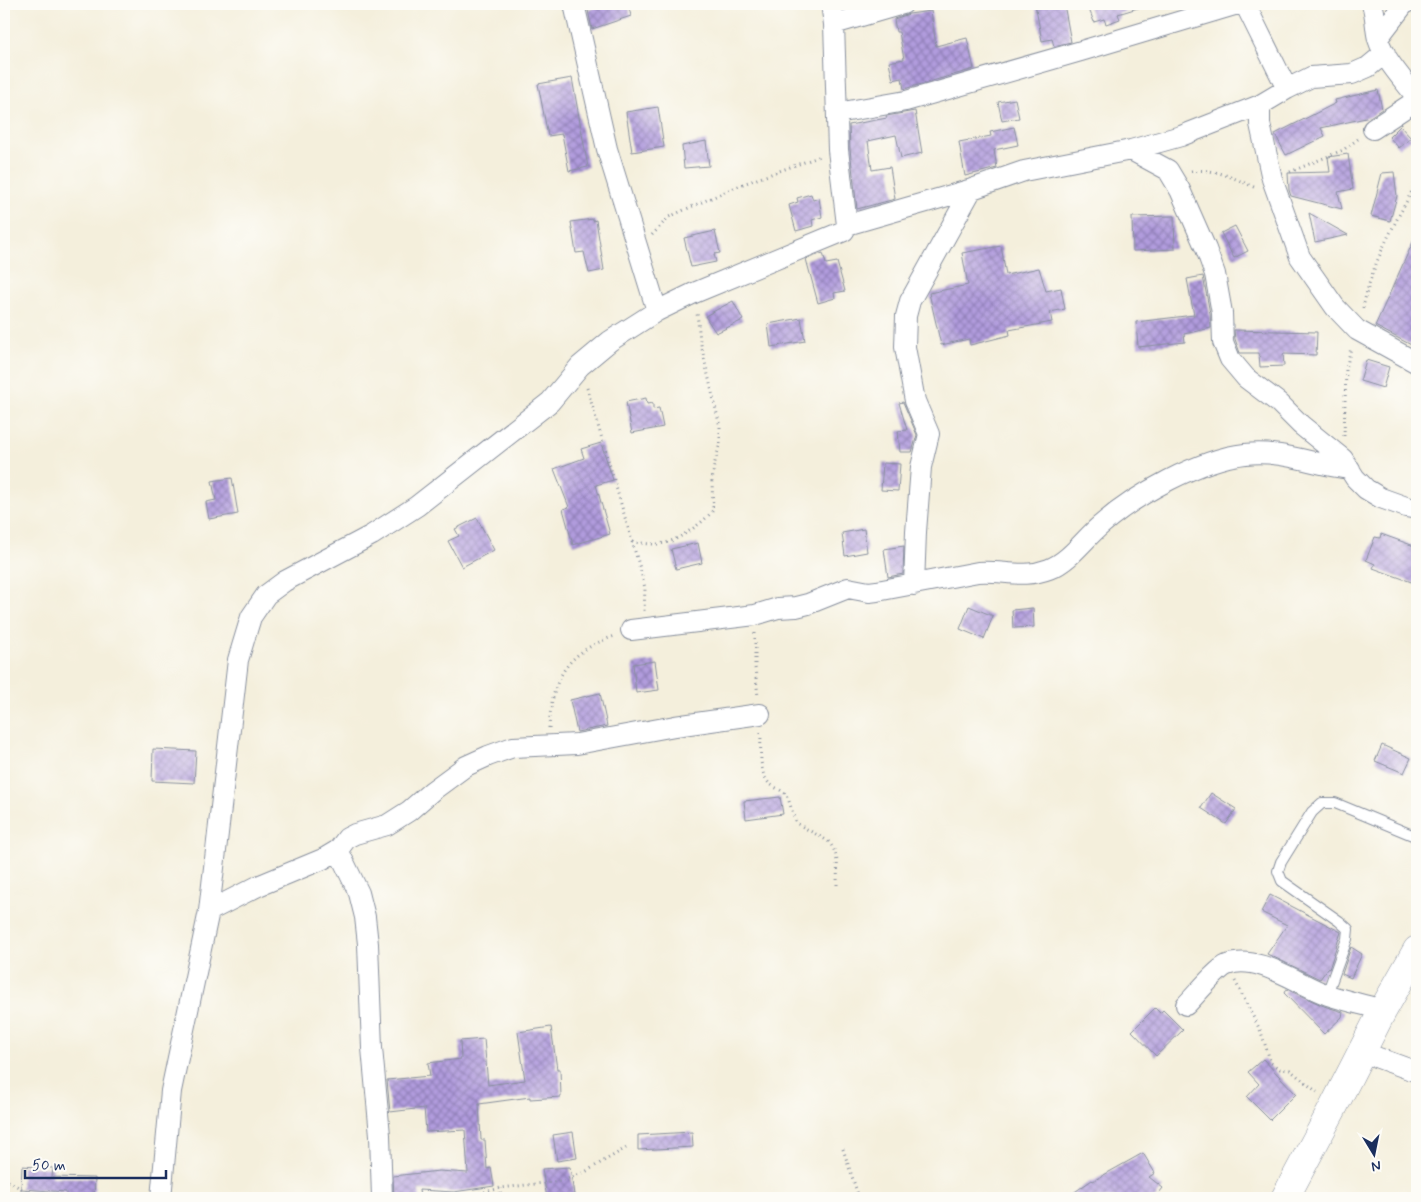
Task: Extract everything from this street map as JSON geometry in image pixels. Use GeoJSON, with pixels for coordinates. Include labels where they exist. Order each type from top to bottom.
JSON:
{"type":"FeatureCollection","features":[{"type":"Feature","properties":{"kind":"main road"},"geometry":{"type":"LineString","coordinates":[[1285,1198],[1383,1010],[1417,950]]}},
{"type":"Feature","properties":{"kind":"street"},"geometry":{"type":"LineString","coordinates":[[574,4],[607,149],[657,311]]}},
{"type":"Feature","properties":{"kind":"street"},"geometry":{"type":"LineString","coordinates":[[160,1198],[171,1091],[209,911],[216,834],[238,660],[251,618],[266,595],[285,581],[372,535],[417,506],[550,402],[580,366],[610,341],[657,311],[694,293],[844,231],[847,226],[838,150],[834,24],[831,4]]}},
{"type":"Feature","properties":{"kind":"street"},"geometry":{"type":"LineString","coordinates":[[834,24],[903,4]]}},
{"type":"Feature","properties":{"kind":"street"},"geometry":{"type":"LineString","coordinates":[[837,113],[906,101],[1238,4]]}},
{"type":"Feature","properties":{"kind":"street"},"geometry":{"type":"LineString","coordinates":[[1246,4],[1287,89]]}},
{"type":"Feature","properties":{"kind":"street"},"geometry":{"type":"LineString","coordinates":[[1372,4],[1381,45],[1417,99],[1373,129]]}},
{"type":"Feature","properties":{"kind":"street"},"geometry":{"type":"LineString","coordinates":[[847,226],[972,189],[1024,171],[1131,150],[1181,136],[1260,105],[1311,77],[1352,74],[1368,67],[1404,4]]}},
{"type":"Feature","properties":{"kind":"street"},"geometry":{"type":"LineString","coordinates":[[1260,105],[1260,124],[1272,179],[1300,257],[1336,306],[1357,330],[1417,363]]}},
{"type":"Feature","properties":{"kind":"street"},"geometry":{"type":"LineString","coordinates":[[1131,150],[1168,170],[1180,190],[1215,274],[1222,313],[1223,342],[1230,359],[1246,378],[1279,403],[1346,464],[1366,489],[1381,498],[1406,508],[1417,509]]}},
{"type":"Feature","properties":{"kind":"street"},"geometry":{"type":"LineString","coordinates":[[914,585],[921,468],[929,434],[916,400],[911,380],[905,347],[906,316],[910,301],[972,189]]}},
{"type":"Feature","properties":{"kind":"street"},"geometry":{"type":"LineString","coordinates":[[631,630],[755,615],[778,608],[808,604],[844,589],[869,592],[914,585],[955,575],[992,570],[1023,575],[1049,569],[1059,564],[1101,525],[1130,502],[1198,467],[1228,457],[1245,454],[1277,453],[1299,457],[1331,467],[1346,464]]}},
{"type":"Feature","properties":{"kind":"street"},"geometry":{"type":"LineString","coordinates":[[209,911],[252,888],[323,859],[338,850],[347,838],[355,834],[387,825],[466,766],[512,747],[577,744],[674,726],[760,714]]}},
{"type":"Feature","properties":{"kind":"street"},"geometry":{"type":"LineString","coordinates":[[338,850],[360,892],[365,916],[368,944],[372,1048],[380,1135],[382,1198]]}},
{"type":"Feature","properties":{"kind":"street"},"geometry":{"type":"LineString","coordinates":[[1186,1005],[1227,965],[1238,963],[1258,964],[1327,994],[1383,1010]]}},
{"type":"Feature","properties":{"kind":"street"},"geometry":{"type":"LineString","coordinates":[[1362,1052],[1417,1072]]}},
{"type":"Feature","properties":{"kind":"lane"},"geometry":{"type":"LineString","coordinates":[[1327,994],[1347,939],[1348,929],[1339,920],[1282,881],[1278,871],[1281,862],[1312,812],[1322,803],[1335,803],[1417,836]]}},
{"type":"Feature","properties":{"kind":"path"},"geometry":{"type":"LineString","coordinates":[[1272,179],[1342,150],[1373,129]]}},
{"type":"Feature","properties":{"kind":"path"},"geometry":{"type":"LineString","coordinates":[[639,252],[669,217],[743,184],[838,150]]}},
{"type":"Feature","properties":{"kind":"path"},"geometry":{"type":"LineString","coordinates":[[1168,170],[1207,170],[1234,178],[1281,201]]}},
{"type":"Feature","properties":{"kind":"path"},"geometry":{"type":"LineString","coordinates":[[1346,464],[1346,369],[1370,279],[1384,244],[1417,182]]}},
{"type":"Feature","properties":{"kind":"path"},"geometry":{"type":"LineString","coordinates":[[632,542],[660,544],[668,542],[707,518],[713,510],[712,482],[720,443],[720,427],[700,340],[694,293]]}},
{"type":"Feature","properties":{"kind":"path"},"geometry":{"type":"LineString","coordinates":[[529,746],[548,732],[554,689],[564,670],[583,651],[598,642],[631,630],[642,620],[646,605],[645,588],[580,366]]}},
{"type":"Feature","properties":{"kind":"path"},"geometry":{"type":"LineString","coordinates":[[755,615],[755,667],[760,714],[762,770],[765,779],[770,785],[787,795],[796,822],[832,846],[838,861],[837,885]]}},
{"type":"Feature","properties":{"kind":"path"},"geometry":{"type":"LineString","coordinates":[[1227,965],[1261,1032],[1271,1063],[1280,1069],[1290,1070],[1334,1106]]}},
{"type":"Feature","properties":{"kind":"path"},"geometry":{"type":"LineString","coordinates":[[460,1198],[501,1188],[561,1181],[585,1172],[626,1148]]}},
{"type":"Feature","properties":{"kind":"path"},"geometry":{"type":"LineString","coordinates":[[844,1149],[859,1198]]}},
{"type":"Feature","properties":{"kind":"path"},"geometry":{"type":"LineString","coordinates":[[4,1178],[28,1193],[46,1198]]}},
{"type":"Feature","properties":{"kind":"path"},"geometry":{"type":"LineString","coordinates":[[499,1198],[501,1188]]}},
{"type":"Feature","properties":{"kind":"building"},"geometry":{"type":"Polygon","coordinates":[[[607,4],[628,4],[631,16],[592,29],[588,10],[607,4]]]}},
{"type":"Feature","properties":{"kind":"building"},"geometry":{"type":"Polygon","coordinates":[[[1035,4],[1064,4],[1071,42],[1054,46],[1052,39],[1042,41],[1035,4]]]}},
{"type":"Feature","properties":{"kind":"building"},"geometry":{"type":"Polygon","coordinates":[[[1087,4],[1140,4],[1141,7],[1118,14],[1120,19],[1106,24],[1104,19],[1094,22],[1087,4]]]}},
{"type":"Feature","properties":{"kind":"building"},"geometry":{"type":"Polygon","coordinates":[[[931,11],[936,46],[967,38],[974,69],[904,89],[902,78],[893,80],[889,62],[904,59],[899,32],[896,32],[894,19],[909,14],[931,11]]]}},
{"type":"Feature","properties":{"kind":"building"},"geometry":{"type":"Polygon","coordinates":[[[572,78],[588,167],[569,171],[562,134],[548,136],[538,84],[572,78]]]}},
{"type":"Feature","properties":{"kind":"building"},"geometry":{"type":"Polygon","coordinates":[[[1378,90],[1382,109],[1370,117],[1321,128],[1325,136],[1286,155],[1275,134],[1336,103],[1335,100],[1378,90]]]}},
{"type":"Feature","properties":{"kind":"building"},"geometry":{"type":"Polygon","coordinates":[[[1015,99],[1019,118],[1002,121],[998,102],[1015,99]]]}},
{"type":"Feature","properties":{"kind":"building"},"geometry":{"type":"Polygon","coordinates":[[[658,107],[664,147],[632,152],[626,112],[658,107]]]}},
{"type":"Feature","properties":{"kind":"building"},"geometry":{"type":"Polygon","coordinates":[[[915,111],[922,153],[901,158],[896,135],[868,141],[872,170],[890,167],[895,199],[857,209],[849,125],[915,111]]]}},
{"type":"Feature","properties":{"kind":"building"},"geometry":{"type":"Polygon","coordinates":[[[1400,126],[1411,138],[1399,148],[1389,137],[1400,126]]]}},
{"type":"Feature","properties":{"kind":"building"},"geometry":{"type":"Polygon","coordinates":[[[1014,127],[1018,145],[994,150],[997,168],[965,176],[959,142],[991,136],[990,132],[1014,127]]]}},
{"type":"Feature","properties":{"kind":"building"},"geometry":{"type":"Polygon","coordinates":[[[706,141],[709,166],[684,168],[682,146],[706,141]]]}},
{"type":"Feature","properties":{"kind":"building"},"geometry":{"type":"Polygon","coordinates":[[[1348,154],[1353,189],[1338,192],[1342,209],[1291,196],[1288,173],[1330,172],[1328,157],[1348,154]]]}},
{"type":"Feature","properties":{"kind":"building"},"geometry":{"type":"Polygon","coordinates":[[[1394,172],[1397,196],[1390,221],[1371,216],[1382,173],[1394,172]]]}},
{"type":"Feature","properties":{"kind":"building"},"geometry":{"type":"Polygon","coordinates":[[[811,194],[813,200],[819,198],[822,217],[812,220],[813,226],[796,231],[789,205],[798,202],[797,198],[811,194]]]}},
{"type":"Feature","properties":{"kind":"building"},"geometry":{"type":"Polygon","coordinates":[[[1309,213],[1348,235],[1315,242],[1309,213]]]}},
{"type":"Feature","properties":{"kind":"building"},"geometry":{"type":"Polygon","coordinates":[[[1174,216],[1175,249],[1133,251],[1132,217],[1174,216]]]}},
{"type":"Feature","properties":{"kind":"building"},"geometry":{"type":"Polygon","coordinates":[[[593,219],[593,221],[596,220],[604,270],[589,273],[584,252],[576,253],[571,222],[593,219]]]}},
{"type":"Feature","properties":{"kind":"building"},"geometry":{"type":"Polygon","coordinates":[[[1235,226],[1248,251],[1234,258],[1221,233],[1235,226]]]}},
{"type":"Feature","properties":{"kind":"building"},"geometry":{"type":"Polygon","coordinates":[[[715,231],[720,253],[714,254],[716,262],[691,267],[684,238],[715,231]]]}},
{"type":"Feature","properties":{"kind":"building"},"geometry":{"type":"Polygon","coordinates":[[[1417,233],[1417,348],[1375,326],[1417,233]]]}},
{"type":"Feature","properties":{"kind":"building"},"geometry":{"type":"Polygon","coordinates":[[[1001,246],[1006,275],[1039,268],[1046,291],[1061,288],[1065,309],[1050,312],[1052,322],[1009,330],[1010,335],[970,345],[969,339],[941,345],[929,293],[968,285],[962,253],[1001,246]]]}},
{"type":"Feature","properties":{"kind":"building"},"geometry":{"type":"Polygon","coordinates":[[[823,253],[826,264],[837,262],[845,291],[834,293],[835,298],[818,303],[806,259],[823,253]]]}},
{"type":"Feature","properties":{"kind":"building"},"geometry":{"type":"Polygon","coordinates":[[[1203,276],[1211,328],[1184,334],[1185,342],[1138,347],[1136,322],[1194,315],[1187,279],[1203,276]]]}},
{"type":"Feature","properties":{"kind":"building"},"geometry":{"type":"Polygon","coordinates":[[[733,301],[743,320],[716,333],[705,316],[733,301]]]}},
{"type":"Feature","properties":{"kind":"building"},"geometry":{"type":"Polygon","coordinates":[[[801,318],[805,341],[771,347],[768,324],[801,318]]]}},
{"type":"Feature","properties":{"kind":"building"},"geometry":{"type":"Polygon","coordinates":[[[1234,330],[1317,332],[1316,355],[1283,354],[1284,366],[1260,367],[1259,353],[1240,353],[1234,330]]]}},
{"type":"Feature","properties":{"kind":"building"},"geometry":{"type":"Polygon","coordinates":[[[1366,360],[1389,367],[1383,388],[1360,381],[1366,360]]]}},
{"type":"Feature","properties":{"kind":"building"},"geometry":{"type":"Polygon","coordinates":[[[646,398],[647,404],[653,403],[653,409],[659,408],[663,427],[632,433],[626,402],[646,398]]]}},
{"type":"Feature","properties":{"kind":"building"},"geometry":{"type":"Polygon","coordinates":[[[903,402],[917,435],[912,452],[900,452],[898,431],[907,430],[899,403],[903,402]]]}},
{"type":"Feature","properties":{"kind":"building"},"geometry":{"type":"Polygon","coordinates":[[[601,443],[613,480],[596,485],[610,534],[573,545],[563,509],[569,507],[554,469],[584,458],[581,449],[601,443]]]}},
{"type":"Feature","properties":{"kind":"building"},"geometry":{"type":"Polygon","coordinates":[[[883,463],[900,464],[898,491],[881,490],[883,463]]]}},
{"type":"Feature","properties":{"kind":"building"},"geometry":{"type":"Polygon","coordinates":[[[232,478],[238,514],[209,519],[206,502],[216,500],[212,481],[232,478]]]}},
{"type":"Feature","properties":{"kind":"building"},"geometry":{"type":"Polygon","coordinates":[[[477,518],[494,550],[462,567],[448,541],[459,536],[455,529],[477,518]]]}},
{"type":"Feature","properties":{"kind":"building"},"geometry":{"type":"Polygon","coordinates":[[[864,529],[867,552],[845,556],[842,533],[864,529]]]}},
{"type":"Feature","properties":{"kind":"building"},"geometry":{"type":"Polygon","coordinates":[[[1381,534],[1417,547],[1417,584],[1373,568],[1375,564],[1366,560],[1375,537],[1380,538],[1381,534]]]}},
{"type":"Feature","properties":{"kind":"building"},"geometry":{"type":"Polygon","coordinates":[[[698,543],[702,563],[676,569],[671,549],[698,543]]]}},
{"type":"Feature","properties":{"kind":"building"},"geometry":{"type":"Polygon","coordinates":[[[904,546],[903,574],[888,577],[884,549],[904,546]]]}},
{"type":"Feature","properties":{"kind":"building"},"geometry":{"type":"Polygon","coordinates":[[[969,606],[993,616],[984,639],[960,629],[969,606]]]}},
{"type":"Feature","properties":{"kind":"building"},"geometry":{"type":"Polygon","coordinates":[[[1033,608],[1034,627],[1013,628],[1012,610],[1033,608]]]}},
{"type":"Feature","properties":{"kind":"building"},"geometry":{"type":"Polygon","coordinates":[[[655,661],[659,690],[636,693],[633,664],[655,661]]]}},
{"type":"Feature","properties":{"kind":"building"},"geometry":{"type":"Polygon","coordinates":[[[600,693],[607,726],[577,732],[570,700],[600,693]]]}},
{"type":"Feature","properties":{"kind":"building"},"geometry":{"type":"Polygon","coordinates":[[[1382,745],[1411,758],[1404,773],[1375,761],[1382,745]]]}},
{"type":"Feature","properties":{"kind":"building"},"geometry":{"type":"Polygon","coordinates":[[[153,749],[196,751],[194,783],[152,781],[153,749]]]}},
{"type":"Feature","properties":{"kind":"building"},"geometry":{"type":"Polygon","coordinates":[[[1211,793],[1236,809],[1226,824],[1201,808],[1211,793]]]}},
{"type":"Feature","properties":{"kind":"building"},"geometry":{"type":"Polygon","coordinates":[[[780,797],[783,814],[746,819],[744,801],[780,797]]]}},
{"type":"Feature","properties":{"kind":"building"},"geometry":{"type":"Polygon","coordinates":[[[1270,895],[1341,932],[1329,969],[1320,979],[1267,954],[1287,925],[1261,912],[1270,895]]]}},
{"type":"Feature","properties":{"kind":"building"},"geometry":{"type":"Polygon","coordinates":[[[1351,947],[1362,954],[1351,978],[1342,974],[1351,947]]]}},
{"type":"Feature","properties":{"kind":"building"},"geometry":{"type":"Polygon","coordinates":[[[1286,989],[1324,1006],[1343,1012],[1342,1017],[1324,1034],[1284,993],[1286,989]]]}},
{"type":"Feature","properties":{"kind":"building"},"geometry":{"type":"Polygon","coordinates":[[[1155,1008],[1160,1013],[1163,1010],[1183,1030],[1156,1056],[1132,1031],[1155,1008]]]}},
{"type":"Feature","properties":{"kind":"building"},"geometry":{"type":"Polygon","coordinates":[[[551,1027],[557,1069],[560,1069],[561,1097],[530,1099],[530,1097],[479,1104],[481,1140],[485,1140],[487,1169],[491,1168],[494,1186],[454,1192],[419,1190],[420,1198],[394,1198],[393,1176],[439,1171],[468,1173],[465,1130],[426,1132],[424,1108],[390,1112],[387,1080],[430,1076],[428,1063],[461,1059],[460,1041],[484,1039],[488,1085],[525,1080],[518,1032],[551,1027]]]}},
{"type":"Feature","properties":{"kind":"building"},"geometry":{"type":"Polygon","coordinates":[[[1263,1059],[1296,1094],[1270,1120],[1247,1097],[1259,1084],[1248,1072],[1263,1059]]]}},
{"type":"Feature","properties":{"kind":"building"},"geometry":{"type":"Polygon","coordinates":[[[573,1132],[577,1158],[557,1161],[553,1135],[573,1132]]]}},
{"type":"Feature","properties":{"kind":"building"},"geometry":{"type":"Polygon","coordinates":[[[692,1132],[693,1147],[638,1150],[638,1135],[692,1132]]]}},
{"type":"Feature","properties":{"kind":"building"},"geometry":{"type":"Polygon","coordinates":[[[1143,1153],[1155,1173],[1149,1177],[1163,1188],[1155,1198],[1066,1198],[1092,1180],[1143,1153]]]}},
{"type":"Feature","properties":{"kind":"building"},"geometry":{"type":"Polygon","coordinates":[[[22,1166],[53,1168],[52,1177],[95,1178],[94,1198],[66,1198],[66,1192],[21,1189],[22,1166]]]}},
{"type":"Feature","properties":{"kind":"building"},"geometry":{"type":"Polygon","coordinates":[[[570,1167],[574,1195],[547,1198],[542,1169],[570,1167]]]}}]}
